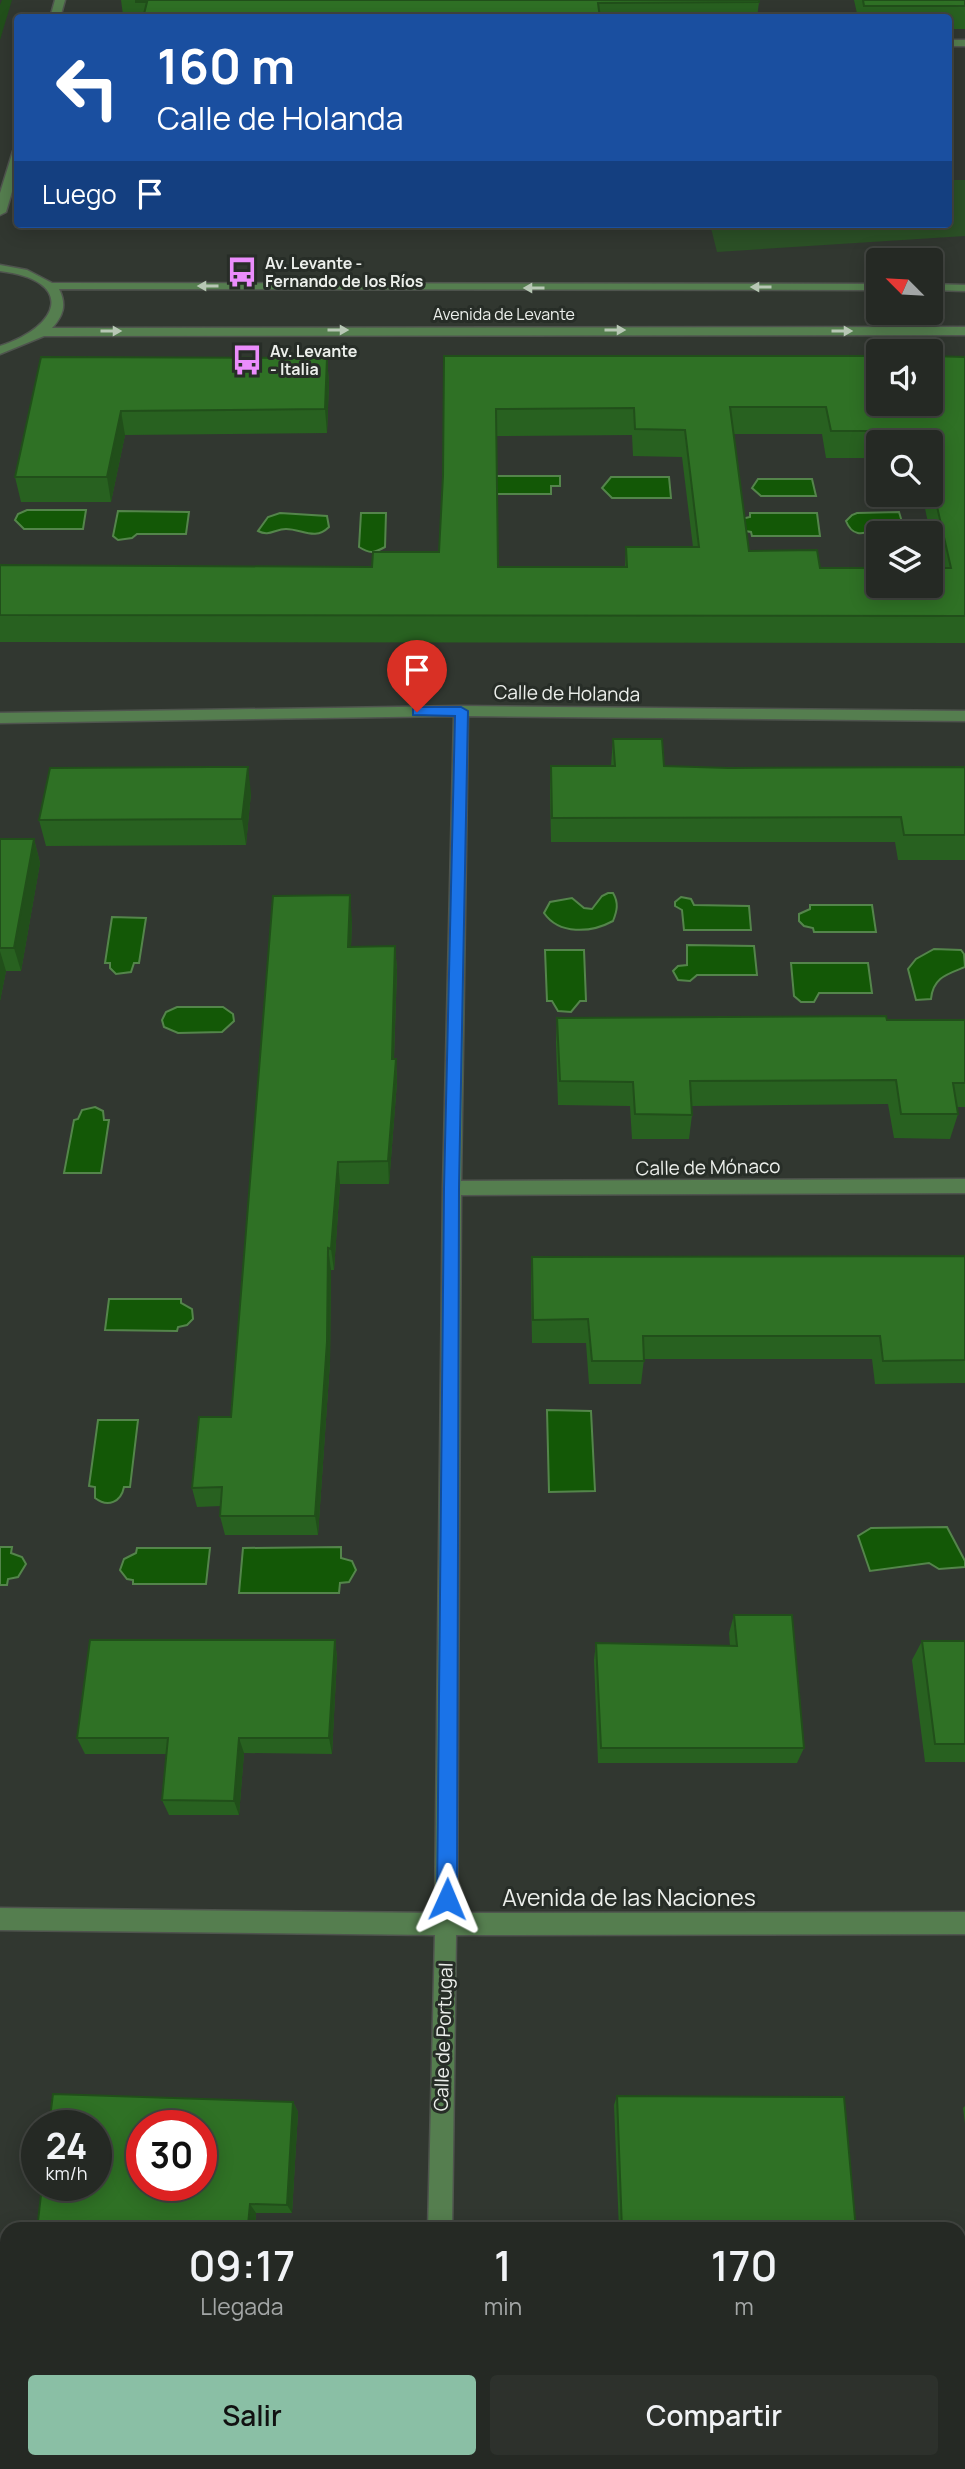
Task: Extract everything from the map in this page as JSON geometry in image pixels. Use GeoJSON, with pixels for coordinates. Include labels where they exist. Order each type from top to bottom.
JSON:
{"type":"FeatureCollection","features":[{"type":"Feature","properties":{"kind":"street"},"geometry":{"type":"LineString","coordinates":[[0,212],[14,165]]}},
{"type":"Feature","properties":{"kind":"street"},"geometry":{"type":"LineString","coordinates":[[0,268],[24,271],[51,286],[58,296],[58,308],[53,320],[42,332],[24,343],[0,350]]}},
{"type":"Feature","properties":{"kind":"street","name":"Avenida de Levante"},"geometry":{"type":"LineString","coordinates":[[51,286],[866,287]]}},
{"type":"Feature","properties":{"kind":"street"},"geometry":{"type":"LineString","coordinates":[[943,288],[965,288]]}},
{"type":"Feature","properties":{"kind":"street","name":"Avenida de Levante"},"geometry":{"type":"LineString","coordinates":[[42,332],[965,331]]}},
{"type":"Feature","properties":{"kind":"street","name":"Calle de Holanda"},"geometry":{"type":"LineString","coordinates":[[0,718],[461,711],[965,716]]}},
{"type":"Feature","properties":{"kind":"street","name":"Calle de Portugal"},"geometry":{"type":"LineString","coordinates":[[440,2222],[441,2055],[447,1924],[452,1188],[461,711]]}},
{"type":"Feature","properties":{"kind":"street","name":"Calle de Mónaco"},"geometry":{"type":"LineString","coordinates":[[452,1188],[965,1186]]}},
{"type":"Feature","properties":{"kind":"street","name":"Avenida de las Naciones"},"geometry":{"type":"LineString","coordinates":[[0,1919],[447,1924],[965,1923]]}},
{"type":"Feature","properties":{"kind":"shaded area"},"geometry":{"type":"Polygon","coordinates":[[[952,180],[965,180],[965,236],[717,252],[711,228],[952,228],[952,180]]]}},
{"type":"Feature","properties":{"kind":"shaded area"},"geometry":{"type":"Polygon","coordinates":[[[489,476],[560,476],[560,486],[551,486],[551,494],[488,494],[489,476]]]}},
{"type":"Feature","properties":{"kind":"shaded area"},"geometry":{"type":"Polygon","coordinates":[[[611,477],[669,477],[671,498],[612,498],[602,488],[611,477]]]}},
{"type":"Feature","properties":{"kind":"shaded area"},"geometry":{"type":"Polygon","coordinates":[[[758,479],[812,479],[816,496],[761,496],[752,488],[758,479]]]}},
{"type":"Feature","properties":{"kind":"shaded area"},"geometry":{"type":"Polygon","coordinates":[[[27,510],[86,510],[83,529],[24,529],[15,520],[18,514],[27,510]]]}},
{"type":"Feature","properties":{"kind":"shaded area"},"geometry":{"type":"Polygon","coordinates":[[[118,511],[189,512],[186,534],[137,534],[132,538],[118,540],[113,536],[118,511]]]}},
{"type":"Feature","properties":{"kind":"shaded area"},"geometry":{"type":"Polygon","coordinates":[[[899,512],[902,521],[866,521],[866,533],[857,533],[846,521],[857,513],[899,512]]]}},
{"type":"Feature","properties":{"kind":"shaded area"},"geometry":{"type":"Polygon","coordinates":[[[280,513],[327,516],[329,527],[313,534],[292,529],[269,533],[258,531],[268,517],[280,513]]]}},
{"type":"Feature","properties":{"kind":"shaded area"},"geometry":{"type":"Polygon","coordinates":[[[361,513],[386,513],[385,547],[378,551],[366,551],[359,547],[361,513]]]}},
{"type":"Feature","properties":{"kind":"shaded area"},"geometry":{"type":"Polygon","coordinates":[[[750,513],[817,513],[820,536],[752,536],[751,532],[745,531],[741,519],[750,517],[750,513]]]}},
{"type":"Feature","properties":{"kind":"shaded area"},"geometry":{"type":"Polygon","coordinates":[[[613,893],[616,900],[613,921],[595,928],[567,928],[550,920],[544,913],[550,902],[572,898],[584,908],[592,909],[602,896],[613,893]]]}},
{"type":"Feature","properties":{"kind":"shaded area"},"geometry":{"type":"Polygon","coordinates":[[[681,897],[691,899],[694,905],[749,906],[751,930],[684,930],[682,910],[675,906],[675,902],[681,897]]]}},
{"type":"Feature","properties":{"kind":"shaded area"},"geometry":{"type":"Polygon","coordinates":[[[810,905],[872,905],[876,932],[814,932],[813,928],[804,926],[799,921],[799,914],[810,909],[810,905]]]}},
{"type":"Feature","properties":{"kind":"shaded area"},"geometry":{"type":"Polygon","coordinates":[[[112,917],[146,918],[139,963],[134,963],[131,972],[116,974],[110,968],[110,963],[105,963],[112,917]]]}},
{"type":"Feature","properties":{"kind":"shaded area"},"geometry":{"type":"Polygon","coordinates":[[[687,945],[754,946],[757,975],[697,975],[690,981],[678,980],[673,971],[678,966],[687,965],[687,945]]]}},
{"type":"Feature","properties":{"kind":"shaded area"},"geometry":{"type":"Polygon","coordinates":[[[934,949],[961,950],[965,967],[938,981],[931,999],[916,1000],[908,969],[916,959],[934,949]]]}},
{"type":"Feature","properties":{"kind":"shaded area"},"geometry":{"type":"Polygon","coordinates":[[[545,950],[584,950],[586,1001],[580,1001],[571,1012],[558,1011],[552,1001],[547,1001],[545,950]]]}},
{"type":"Feature","properties":{"kind":"shaded area"},"geometry":{"type":"Polygon","coordinates":[[[791,963],[868,963],[872,993],[819,993],[814,1002],[801,1002],[794,996],[791,963]]]}},
{"type":"Feature","properties":{"kind":"shaded area"},"geometry":{"type":"Polygon","coordinates":[[[177,1007],[223,1007],[233,1014],[234,1021],[222,1032],[178,1033],[164,1027],[162,1020],[166,1012],[177,1007]]]}},
{"type":"Feature","properties":{"kind":"shaded area"},"geometry":{"type":"Polygon","coordinates":[[[95,1107],[103,1111],[104,1120],[109,1120],[101,1173],[64,1173],[74,1120],[78,1119],[82,1110],[95,1107]]]}},
{"type":"Feature","properties":{"kind":"shaded area"},"geometry":{"type":"Polygon","coordinates":[[[109,1299],[181,1299],[181,1303],[192,1309],[193,1319],[187,1325],[178,1327],[177,1331],[105,1330],[109,1299]]]}},
{"type":"Feature","properties":{"kind":"shaded area"},"geometry":{"type":"Polygon","coordinates":[[[547,1410],[591,1411],[595,1491],[549,1492],[547,1410]]]}},
{"type":"Feature","properties":{"kind":"shaded area"},"geometry":{"type":"Polygon","coordinates":[[[98,1420],[138,1420],[130,1487],[124,1487],[117,1500],[109,1503],[95,1498],[95,1487],[89,1486],[98,1420]]]}},
{"type":"Feature","properties":{"kind":"shaded area"},"geometry":{"type":"Polygon","coordinates":[[[947,1527],[965,1561],[965,1567],[939,1569],[929,1563],[870,1571],[858,1536],[871,1528],[947,1527]]]}},
{"type":"Feature","properties":{"kind":"shaded area"},"geometry":{"type":"Polygon","coordinates":[[[0,1547],[12,1547],[11,1553],[22,1557],[26,1564],[18,1577],[8,1579],[7,1585],[0,1585],[0,1547]]]}},
{"type":"Feature","properties":{"kind":"shaded area"},"geometry":{"type":"Polygon","coordinates":[[[341,1547],[341,1558],[352,1561],[356,1570],[349,1582],[340,1583],[339,1593],[239,1593],[243,1548],[341,1547]]]}},
{"type":"Feature","properties":{"kind":"shaded area"},"geometry":{"type":"Polygon","coordinates":[[[137,1548],[210,1548],[206,1584],[133,1584],[133,1580],[127,1579],[120,1570],[124,1559],[136,1553],[137,1548]]]}},
{"type":"Feature","properties":{"kind":"building"},"geometry":{"type":"Polygon","coordinates":[[[759,0],[598,3],[599,14],[144,14],[147,2],[136,2],[759,0]]]}},
{"type":"Feature","properties":{"kind":"building"},"geometry":{"type":"Polygon","coordinates":[[[863,0],[965,0],[965,6],[864,6],[863,0]]]}},
{"type":"Feature","properties":{"kind":"building"},"geometry":{"type":"Polygon","coordinates":[[[444,356],[866,356],[866,416],[943,416],[943,356],[965,357],[965,616],[0,615],[0,565],[372,567],[373,552],[439,552],[444,356]],[[730,407],[749,551],[817,550],[820,568],[866,568],[866,598],[943,598],[943,568],[951,568],[943,521],[940,521],[937,507],[943,507],[943,430],[831,431],[826,407],[730,407]],[[634,408],[496,409],[498,567],[627,567],[626,547],[699,547],[685,430],[635,429],[634,408]]]}},
{"type":"Feature","properties":{"kind":"building"},"geometry":{"type":"Polygon","coordinates":[[[41,357],[327,358],[325,409],[121,411],[107,477],[15,477],[41,357]]]}},
{"type":"Feature","properties":{"kind":"building"},"geometry":{"type":"Polygon","coordinates":[[[613,739],[662,739],[664,766],[965,767],[965,835],[904,835],[901,817],[552,818],[551,766],[615,766],[613,739]]]}},
{"type":"Feature","properties":{"kind":"building"},"geometry":{"type":"Polygon","coordinates":[[[248,767],[242,819],[39,820],[50,768],[248,767]]]}},
{"type":"Feature","properties":{"kind":"building"},"geometry":{"type":"Polygon","coordinates":[[[0,839],[34,839],[14,948],[0,948],[0,839]]]}},
{"type":"Feature","properties":{"kind":"building"},"geometry":{"type":"Polygon","coordinates":[[[350,895],[348,947],[395,946],[392,1059],[396,1059],[388,1161],[338,1162],[331,1249],[328,1248],[327,1342],[315,1516],[220,1516],[222,1487],[192,1488],[199,1417],[231,1417],[273,896],[350,895]]]}},
{"type":"Feature","properties":{"kind":"building"},"geometry":{"type":"Polygon","coordinates":[[[886,1016],[887,1020],[965,1020],[965,1083],[953,1083],[958,1114],[901,1114],[896,1080],[690,1081],[692,1115],[635,1114],[633,1082],[560,1081],[557,1018],[886,1016]]]}},
{"type":"Feature","properties":{"kind":"building"},"geometry":{"type":"Polygon","coordinates":[[[965,1256],[965,1360],[883,1361],[880,1336],[643,1336],[644,1361],[592,1361],[588,1319],[533,1320],[532,1257],[965,1256]]]}},
{"type":"Feature","properties":{"kind":"building"},"geometry":{"type":"Polygon","coordinates":[[[734,1615],[792,1615],[804,1748],[601,1748],[596,1643],[737,1646],[734,1615]]]}},
{"type":"Feature","properties":{"kind":"building"},"geometry":{"type":"Polygon","coordinates":[[[90,1640],[335,1640],[329,1738],[239,1738],[234,1801],[162,1800],[168,1738],[77,1738],[90,1640]]]}},
{"type":"Feature","properties":{"kind":"building"},"geometry":{"type":"Polygon","coordinates":[[[922,1641],[965,1641],[965,1744],[935,1744],[922,1641]]]}},
{"type":"Feature","properties":{"kind":"building"},"geometry":{"type":"Polygon","coordinates":[[[53,2094],[293,2102],[287,2205],[250,2204],[248,2222],[38,2222],[40,2201],[112,2201],[112,2110],[51,2110],[53,2094]]]}},
{"type":"Feature","properties":{"kind":"building"},"geometry":{"type":"Polygon","coordinates":[[[617,2096],[844,2097],[855,2222],[622,2222],[617,2096]]]}},
{"type":"Feature","properties":{"kind":"place","name":"Av. Levante - Fernando de los Ríos"},"geometry":{"type":"Point","coordinates":[242,272]}},
{"type":"Feature","properties":{"kind":"place","name":"Av. Levante - Italia"},"geometry":{"type":"Point","coordinates":[247,360]}},
{"type":"Feature","properties":{"kind":"route"},"geometry":{"type":"LineString","coordinates":[[417,712],[461,711],[452,1188],[447,1899]]}}]}
